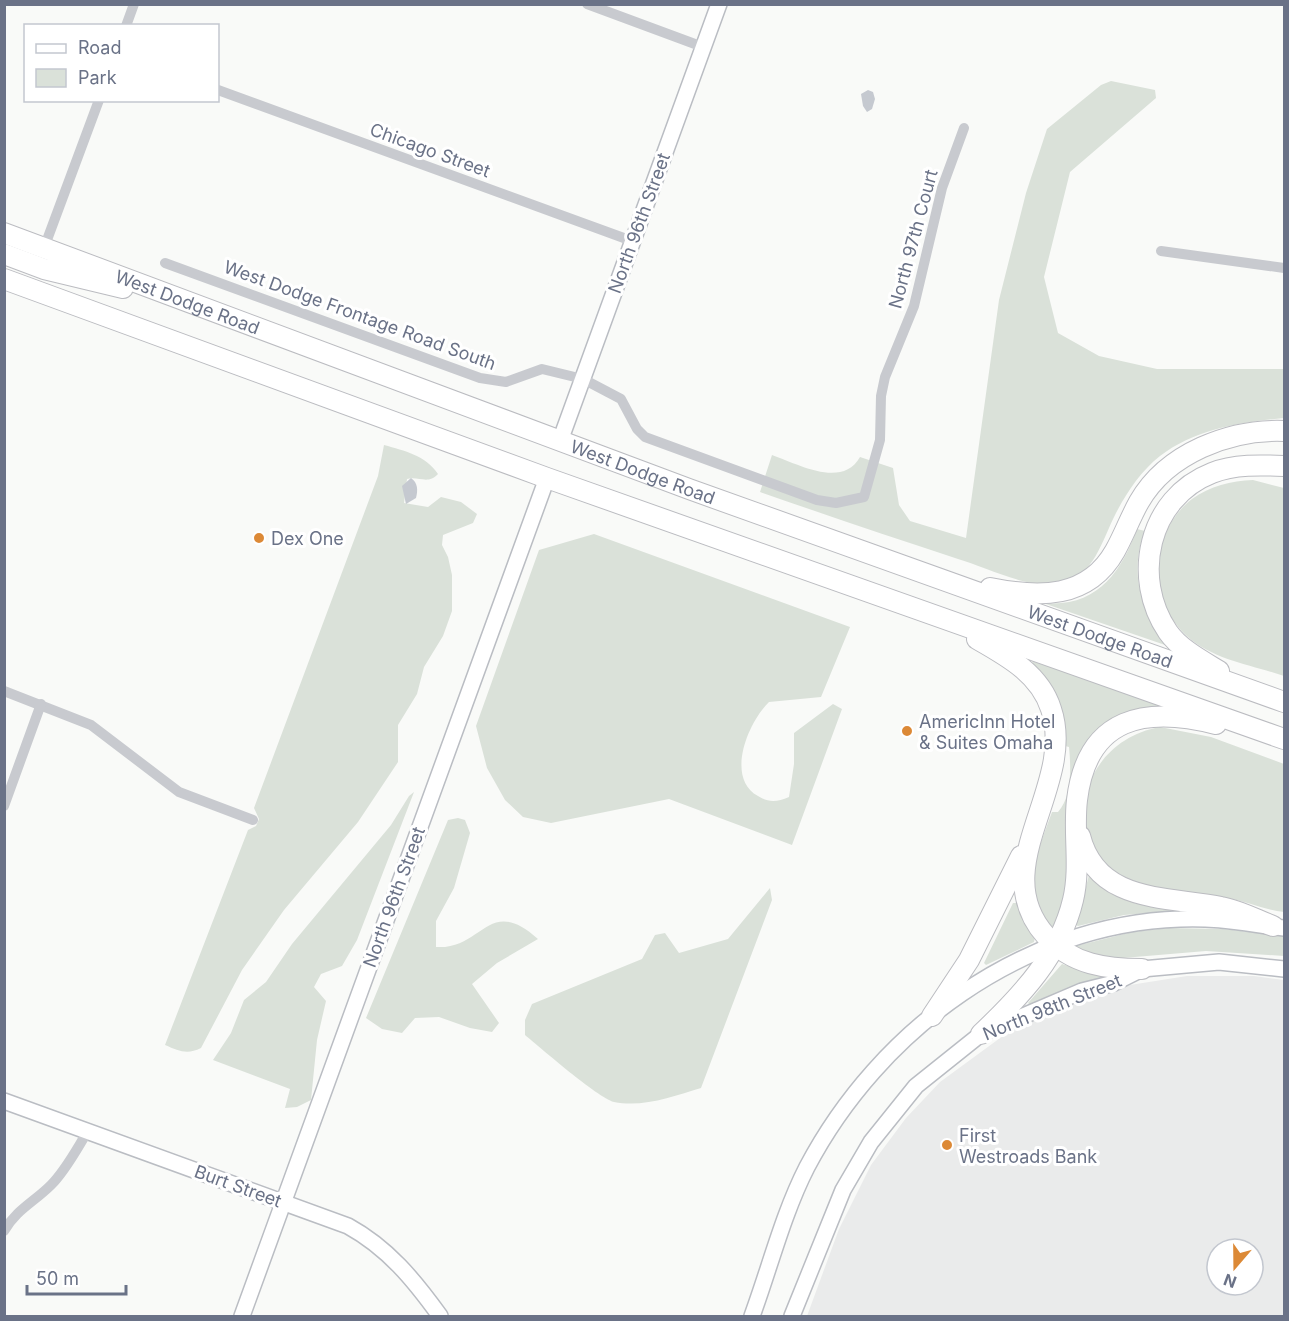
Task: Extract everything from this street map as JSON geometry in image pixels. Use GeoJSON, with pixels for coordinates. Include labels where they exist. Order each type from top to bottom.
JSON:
{"type":"FeatureCollection","features":[{"type":"Feature","properties":{"kind":"highway","name":"West Dodge Road"},"geometry":{"type":"LineString","coordinates":[[4,232],[560,441],[1284,702]]}},
{"type":"Feature","properties":{"kind":"highway"},"geometry":{"type":"LineString","coordinates":[[4,254],[44,269],[98,283],[167,295]]}},
{"type":"Feature","properties":{"kind":"highway","name":"West Dodge Road"},"geometry":{"type":"LineString","coordinates":[[4,279],[546,478],[1284,740]]}},
{"type":"Feature","properties":{"kind":"highway"},"geometry":{"type":"LineString","coordinates":[[937,578],[1037,595],[1071,590],[1101,571],[1115,552],[1139,502],[1167,468],[1213,442],[1282,431]]}},
{"type":"Feature","properties":{"kind":"highway"},"geometry":{"type":"LineString","coordinates":[[1246,466],[1264,468],[1284,475]]}},
{"type":"Feature","properties":{"kind":"highway"},"geometry":{"type":"LineString","coordinates":[[1248,689],[1192,654],[1168,633],[1151,595],[1148,573],[1152,538],[1169,506],[1188,487],[1210,474],[1246,466],[1284,466]]}},
{"type":"Feature","properties":{"kind":"highway"},"geometry":{"type":"LineString","coordinates":[[924,612],[1020,665],[1046,696],[1055,722],[1055,756],[1028,846],[1024,874],[1028,905],[1034,920],[1055,945],[1068,954],[1098,966],[1142,969]]}},
{"type":"Feature","properties":{"kind":"highway"},"geometry":{"type":"LineString","coordinates":[[981,1034],[1028,987],[1055,945],[1073,899],[1078,855],[1076,801],[1087,762],[1108,734],[1143,716],[1177,717],[1284,740]]}},
{"type":"Feature","properties":{"kind":"highway"},"geometry":{"type":"LineString","coordinates":[[932,1016],[956,983],[986,929],[1037,821]]}},
{"type":"Feature","properties":{"kind":"highway"},"geometry":{"type":"LineString","coordinates":[[1077,825],[1088,856],[1098,870],[1119,887],[1158,898],[1224,907],[1279,927]]}},
{"type":"Feature","properties":{"kind":"street"},"geometry":{"type":"LineString","coordinates":[[127,24],[134,4]]}},
{"type":"Feature","properties":{"kind":"street"},"geometry":{"type":"LineString","coordinates":[[586,4],[703,47]]}},
{"type":"Feature","properties":{"kind":"street","name":"North 96th Street"},"geometry":{"type":"LineString","coordinates":[[560,441],[719,4]]}},
{"type":"Feature","properties":{"kind":"street","name":"Chicago Street"},"geometry":{"type":"LineString","coordinates":[[219,90],[632,241]]}},
{"type":"Feature","properties":{"kind":"street"},"geometry":{"type":"LineString","coordinates":[[44,248],[98,102]]}},
{"type":"Feature","properties":{"kind":"street","name":"North 97th Court"},"geometry":{"type":"LineString","coordinates":[[864,497],[880,441],[881,396],[885,377],[914,306],[942,188],[964,128]]}},
{"type":"Feature","properties":{"kind":"street"},"geometry":{"type":"LineString","coordinates":[[1161,251],[1284,268]]}},
{"type":"Feature","properties":{"kind":"street","name":"West Dodge Frontage Road South"},"geometry":{"type":"LineString","coordinates":[[165,263],[480,378],[506,382],[542,369],[583,379],[616,394],[625,404],[640,433],[655,441],[817,500],[836,503],[864,497]]}},
{"type":"Feature","properties":{"kind":"street","name":"North 96th Street"},"geometry":{"type":"LineString","coordinates":[[242,1317],[546,478]]}},
{"type":"Feature","properties":{"kind":"street"},"geometry":{"type":"LineString","coordinates":[[4,691],[97,728],[179,792],[253,820]]}},
{"type":"Feature","properties":{"kind":"street"},"geometry":{"type":"LineString","coordinates":[[4,806],[41,704]]}},
{"type":"Feature","properties":{"kind":"street"},"geometry":{"type":"LineString","coordinates":[[752,1317],[796,1191],[823,1139],[867,1080],[932,1016],[998,969],[1055,945],[1114,927],[1169,919],[1221,918],[1279,927]]}},
{"type":"Feature","properties":{"kind":"street"},"geometry":{"type":"LineString","coordinates":[[1142,969],[1219,962],[1284,969]]}},
{"type":"Feature","properties":{"kind":"street","name":"North 98th Street"},"geometry":{"type":"LineString","coordinates":[[792,1317],[843,1190],[871,1142],[916,1086],[981,1034],[1082,991],[1114,983],[1142,969]]}},
{"type":"Feature","properties":{"kind":"street","name":"Burt Street"},"geometry":{"type":"LineString","coordinates":[[4,1101],[335,1220],[367,1236],[404,1269],[440,1317]]}},
{"type":"Feature","properties":{"kind":"street"},"geometry":{"type":"LineString","coordinates":[[4,1231],[23,1206],[41,1194],[63,1172],[88,1131]]}},
{"type":"Feature","properties":{"kind":"shaded area"},"geometry":{"type":"Polygon","coordinates":[[[868,90],[873,92],[875,99],[872,109],[867,112],[863,106],[861,94],[868,90]]]}},
{"type":"Feature","properties":{"kind":"shaded area"},"geometry":{"type":"Polygon","coordinates":[[[411,478],[416,484],[417,495],[406,504],[402,486],[411,478]]]}},
{"type":"Feature","properties":{"kind":"shaded area"},"geometry":{"type":"Polygon","coordinates":[[[1187,976],[1254,976],[1284,980],[1284,1316],[807,1316],[839,1229],[871,1165],[906,1118],[940,1082],[1011,1030],[1069,1003],[1130,985],[1187,976]]]}},
{"type":"Feature","properties":{"kind":"green space"},"geometry":{"type":"Polygon","coordinates":[[[1111,81],[1155,90],[1156,98],[1070,172],[1044,277],[1058,333],[1099,356],[1157,369],[1284,369],[1284,418],[1219,428],[1188,439],[1160,456],[1147,468],[1130,490],[1089,566],[1071,580],[1059,584],[1035,584],[1008,577],[760,492],[772,455],[807,468],[831,473],[852,466],[860,457],[893,468],[899,505],[910,521],[966,538],[999,300],[1026,193],[1047,129],[1101,85],[1111,81]]]}},
{"type":"Feature","properties":{"kind":"green space"},"geometry":{"type":"Polygon","coordinates":[[[384,445],[421,458],[438,474],[427,480],[407,479],[404,503],[428,507],[441,497],[461,502],[477,514],[473,523],[443,535],[442,545],[448,557],[452,575],[452,611],[443,636],[424,667],[417,694],[398,725],[398,762],[358,822],[284,910],[242,970],[201,1048],[187,1052],[175,1049],[165,1045],[248,830],[256,826],[259,819],[254,808],[378,476],[384,445]]]}},
{"type":"Feature","properties":{"kind":"green space"},"geometry":{"type":"Polygon","coordinates":[[[1253,480],[1284,488],[1284,676],[1221,657],[1198,645],[1175,622],[1165,605],[1160,586],[1158,567],[1161,548],[1167,529],[1178,513],[1192,499],[1206,491],[1229,483],[1253,480]]]}},
{"type":"Feature","properties":{"kind":"green space"},"geometry":{"type":"Polygon","coordinates":[[[1137,529],[1145,531],[1138,562],[1140,592],[1151,620],[1168,646],[1043,603],[1078,600],[1104,584],[1123,560],[1137,529]]]}},
{"type":"Feature","properties":{"kind":"green space"},"geometry":{"type":"Polygon","coordinates":[[[594,534],[850,627],[821,697],[769,702],[754,723],[743,750],[741,764],[748,788],[769,801],[789,797],[794,764],[794,733],[833,704],[842,709],[792,845],[669,799],[551,823],[523,817],[505,800],[487,768],[476,726],[539,550],[594,534]]]}},
{"type":"Feature","properties":{"kind":"green space"},"geometry":{"type":"Polygon","coordinates":[[[1032,661],[1167,707],[1139,712],[1070,785],[1068,802],[1070,853],[1064,899],[1055,926],[1051,927],[1037,898],[1034,884],[1035,870],[1041,842],[1052,812],[1058,812],[1066,798],[1070,781],[1070,755],[1069,747],[1065,746],[1032,661]]]}},
{"type":"Feature","properties":{"kind":"green space"},"geometry":{"type":"Polygon","coordinates":[[[1160,727],[1211,737],[1284,764],[1284,912],[1227,898],[1135,885],[1127,882],[1104,864],[1090,842],[1084,819],[1086,794],[1095,771],[1111,751],[1133,736],[1160,727]]]}},
{"type":"Feature","properties":{"kind":"green space"},"geometry":{"type":"Polygon","coordinates":[[[414,792],[357,940],[342,966],[321,974],[314,987],[326,1001],[317,1040],[311,1100],[297,1107],[285,1108],[290,1089],[213,1060],[231,1033],[244,1000],[266,982],[292,944],[391,825],[409,796],[414,792]]]}},
{"type":"Feature","properties":{"kind":"green space"},"geometry":{"type":"Polygon","coordinates":[[[458,818],[465,820],[470,833],[454,888],[436,921],[436,947],[452,946],[465,941],[486,927],[508,922],[521,927],[538,939],[497,963],[472,984],[499,1023],[492,1032],[470,1028],[439,1017],[415,1018],[402,1033],[382,1029],[366,1018],[448,820],[458,818]]]}},
{"type":"Feature","properties":{"kind":"green space"},"geometry":{"type":"Polygon","coordinates":[[[1089,875],[1114,895],[1134,903],[1173,911],[1124,915],[1078,926],[1076,925],[1089,875]]]}},
{"type":"Feature","properties":{"kind":"green space"},"geometry":{"type":"Polygon","coordinates":[[[770,888],[772,900],[701,1088],[647,1102],[614,1102],[583,1082],[525,1035],[525,1020],[532,1004],[642,959],[655,935],[665,933],[679,953],[728,939],[770,888]]]}},
{"type":"Feature","properties":{"kind":"green space"},"geometry":{"type":"Polygon","coordinates":[[[1013,903],[1019,903],[1025,922],[1035,937],[1034,942],[986,965],[984,963],[1013,903]]]}},
{"type":"Feature","properties":{"kind":"green space"},"geometry":{"type":"Polygon","coordinates":[[[1168,928],[1223,929],[1284,936],[1284,956],[1206,951],[1111,959],[1077,949],[1076,946],[1132,932],[1168,928]]]}},
{"type":"Feature","properties":{"kind":"green space"},"geometry":{"type":"Polygon","coordinates":[[[1062,964],[1107,978],[1031,1006],[1028,1003],[1062,964]]]}},
{"type":"Feature","properties":{"kind":"place","name":"Dex One"},"geometry":{"type":"Point","coordinates":[259,538]}},
{"type":"Feature","properties":{"kind":"place","name":"AmericInn Hotel & Suites Omaha"},"geometry":{"type":"Point","coordinates":[907,731]}},
{"type":"Feature","properties":{"kind":"place","name":"First Westroads Bank"},"geometry":{"type":"Point","coordinates":[947,1145]}}]}
